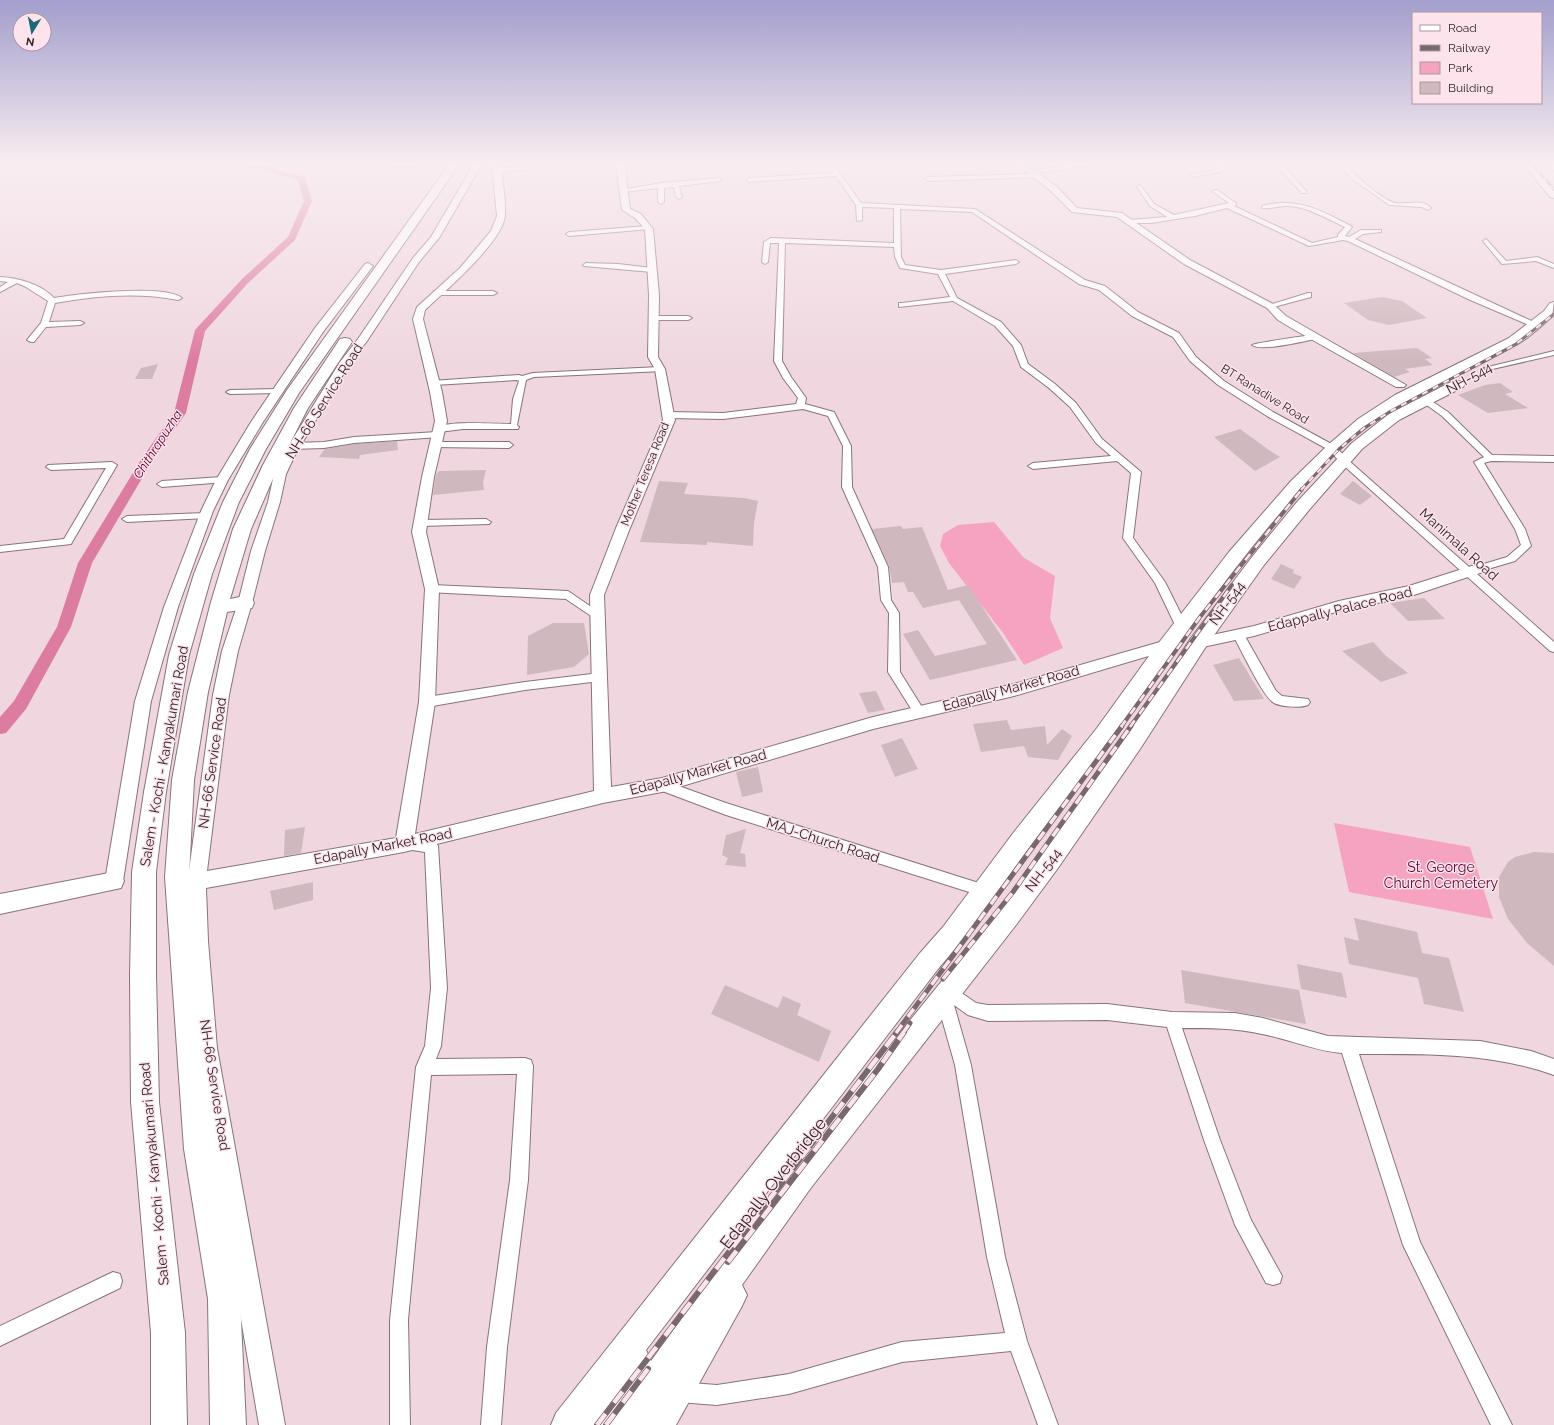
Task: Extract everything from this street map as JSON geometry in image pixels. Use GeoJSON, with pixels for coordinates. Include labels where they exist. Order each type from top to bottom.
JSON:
{"type":"FeatureCollection","features":[{"type":"Feature","properties":{"kind":"highway","name":"Salem - Kochi - Kanyakumari Road"},"geometry":{"type":"LineString","coordinates":[[228,1425],[224,1299],[199,1149],[183,780],[198,692],[219,607],[242,529],[271,465],[375,266],[404,228]]}},
{"type":"Feature","properties":{"kind":"highway","name":"Salem - Kochi - Kanyakumari Road"},"geometry":{"type":"LineString","coordinates":[[169,1425],[168,1333],[145,1094],[143,975],[144,872],[155,792],[179,655],[203,574],[230,502],[258,449],[292,392],[334,346],[419,228]]}},
{"type":"Feature","properties":{"kind":"highway"},"geometry":{"type":"LineString","coordinates":[[219,607],[245,603]]}},
{"type":"Feature","properties":{"kind":"main road","name":"NH-544"},"geometry":{"type":"LineString","coordinates":[[974,958],[1008,917],[1077,822],[1133,743],[1198,643],[1258,561],[1303,506],[1363,422],[1410,394],[1451,374],[1480,365],[1548,314],[1554,306]]}},
{"type":"Feature","properties":{"kind":"main road","name":"NH-544"},"geometry":{"type":"LineString","coordinates":[[952,935],[1048,806],[1104,734],[1164,650],[1235,556],[1298,484],[1339,455],[1357,446],[1394,416],[1410,394],[1533,342],[1554,325]]}},
{"type":"Feature","properties":{"kind":"main road"},"geometry":{"type":"LineString","coordinates":[[1164,650],[1185,662]]}},
{"type":"Feature","properties":{"kind":"main road"},"geometry":{"type":"LineString","coordinates":[[1048,806],[1077,822]]}},
{"type":"Feature","properties":{"kind":"main road"},"geometry":{"type":"LineString","coordinates":[[0,904],[114,881]]}},
{"type":"Feature","properties":{"kind":"main road"},"geometry":{"type":"LineString","coordinates":[[568,1425],[929,961],[952,935]]}},
{"type":"Feature","properties":{"kind":"main road","name":"Edapally Overbridge"},"geometry":{"type":"LineString","coordinates":[[586,1425],[923,986],[952,935]]}},
{"type":"Feature","properties":{"kind":"main road"},"geometry":{"type":"LineString","coordinates":[[657,1425],[746,1268],[822,1172],[950,1000],[969,973],[974,958]]}},
{"type":"Feature","properties":{"kind":"main road","name":"Edapally Overbridge"},"geometry":{"type":"LineString","coordinates":[[626,1425],[686,1338],[800,1179],[974,958]]}},
{"type":"Feature","properties":{"kind":"street","name":"NH-66 Service Road"},"geometry":{"type":"LineString","coordinates":[[272,1425],[206,1048],[198,941],[187,878],[230,651],[245,603],[280,474],[293,446],[345,362],[362,341],[416,260],[435,238],[440,228]]}},
{"type":"Feature","properties":{"kind":"street"},"geometry":{"type":"LineString","coordinates":[[400,1425],[399,1320],[424,1067],[433,1046],[439,988],[431,846],[404,844],[427,702],[432,589],[419,532],[441,421],[434,383],[418,319],[420,308],[463,270],[496,228]]}},
{"type":"Feature","properties":{"kind":"street"},"geometry":{"type":"LineString","coordinates":[[569,234],[641,228]]}},
{"type":"Feature","properties":{"kind":"street","name":"Mother Teresa Road"},"geometry":{"type":"LineString","coordinates":[[603,796],[597,594],[623,528],[669,420],[660,369],[654,358],[652,270],[648,228]]}},
{"type":"Feature","properties":{"kind":"street"},"geometry":{"type":"LineString","coordinates":[[898,228],[898,257],[902,268],[926,269],[941,272],[1016,262]]}},
{"type":"Feature","properties":{"kind":"street","name":"BT Ranadive Road"},"geometry":{"type":"LineString","coordinates":[[1001,228],[1082,282],[1102,288],[1135,314],[1176,336],[1193,359],[1220,383],[1339,455]]}},
{"type":"Feature","properties":{"kind":"street"},"geometry":{"type":"LineString","coordinates":[[1138,228],[1187,262],[1270,306],[1282,318],[1445,414],[1490,458]]}},
{"type":"Feature","properties":{"kind":"street"},"geometry":{"type":"LineString","coordinates":[[1277,228],[1312,245],[1350,239],[1370,241]]}},
{"type":"Feature","properties":{"kind":"street"},"geometry":{"type":"LineString","coordinates":[[1348,228],[1340,236],[1350,239],[1471,297],[1534,324]]}},
{"type":"Feature","properties":{"kind":"street"},"geometry":{"type":"LineString","coordinates":[[1350,239],[1361,232],[1379,231]]}},
{"type":"Feature","properties":{"kind":"street"},"geometry":{"type":"LineString","coordinates":[[765,262],[767,242],[771,240],[898,245]]}},
{"type":"Feature","properties":{"kind":"street"},"geometry":{"type":"LineString","coordinates":[[668,415],[723,416],[800,407],[802,398],[787,378],[778,361],[782,241]]}},
{"type":"Feature","properties":{"kind":"street"},"geometry":{"type":"LineString","coordinates":[[1486,242],[1504,263],[1537,259],[1554,266]]}},
{"type":"Feature","properties":{"kind":"street"},"geometry":{"type":"LineString","coordinates":[[114,881],[136,736],[143,701],[172,607],[205,516],[222,480],[277,391],[319,330],[375,266]]}},
{"type":"Feature","properties":{"kind":"street"},"geometry":{"type":"LineString","coordinates":[[586,266],[618,266],[652,270]]}},
{"type":"Feature","properties":{"kind":"street"},"geometry":{"type":"LineString","coordinates":[[941,272],[954,299],[998,324],[1017,345],[1024,365],[1052,386],[1072,405],[1099,440],[1136,472],[1128,538],[1160,582],[1182,628]]}},
{"type":"Feature","properties":{"kind":"street"},"geometry":{"type":"LineString","coordinates":[[0,278],[16,280],[29,285],[50,298],[52,301]]}},
{"type":"Feature","properties":{"kind":"street"},"geometry":{"type":"LineString","coordinates":[[0,290],[16,280]]}},
{"type":"Feature","properties":{"kind":"street"},"geometry":{"type":"LineString","coordinates":[[437,293],[493,293]]}},
{"type":"Feature","properties":{"kind":"street"},"geometry":{"type":"LineString","coordinates":[[52,301],[83,297],[137,294],[165,295],[178,298]]}},
{"type":"Feature","properties":{"kind":"street"},"geometry":{"type":"LineString","coordinates":[[1270,306],[1308,295]]}},
{"type":"Feature","properties":{"kind":"street"},"geometry":{"type":"LineString","coordinates":[[902,305],[954,299]]}},
{"type":"Feature","properties":{"kind":"street"},"geometry":{"type":"LineString","coordinates":[[31,340],[47,318],[52,301]]}},
{"type":"Feature","properties":{"kind":"street"},"geometry":{"type":"LineString","coordinates":[[654,318],[688,318]]}},
{"type":"Feature","properties":{"kind":"street"},"geometry":{"type":"LineString","coordinates":[[43,325],[80,322]]}},
{"type":"Feature","properties":{"kind":"street"},"geometry":{"type":"LineString","coordinates":[[1256,345],[1283,343],[1313,337]]}},
{"type":"Feature","properties":{"kind":"street"},"geometry":{"type":"LineString","coordinates":[[1480,365],[1554,353]]}},
{"type":"Feature","properties":{"kind":"street"},"geometry":{"type":"LineString","coordinates":[[434,383],[512,377],[519,377],[521,379],[533,375],[660,369]]}},
{"type":"Feature","properties":{"kind":"street"},"geometry":{"type":"LineString","coordinates":[[437,436],[463,426],[514,425],[517,399],[523,381],[521,379]]}},
{"type":"Feature","properties":{"kind":"street"},"geometry":{"type":"LineString","coordinates":[[230,392],[277,391]]}},
{"type":"Feature","properties":{"kind":"street"},"geometry":{"type":"LineString","coordinates":[[800,405],[831,414],[847,446],[847,487],[883,567],[886,600],[894,613],[894,672],[919,712]]}},
{"type":"Feature","properties":{"kind":"street"},"geometry":{"type":"LineString","coordinates":[[293,446],[324,445],[354,440],[437,436],[509,445]]}},
{"type":"Feature","properties":{"kind":"street","name":"Manimala Road"},"geometry":{"type":"LineString","coordinates":[[1339,455],[1475,570],[1554,648]]}},
{"type":"Feature","properties":{"kind":"street"},"geometry":{"type":"LineString","coordinates":[[1033,466],[1119,458]]}},
{"type":"Feature","properties":{"kind":"street"},"geometry":{"type":"LineString","coordinates":[[1475,570],[1511,559],[1526,546],[1520,529],[1479,462],[1490,458],[1554,459]]}},
{"type":"Feature","properties":{"kind":"street"},"geometry":{"type":"LineString","coordinates":[[0,550],[67,542],[112,465],[51,467]]}},
{"type":"Feature","properties":{"kind":"street"},"geometry":{"type":"LineString","coordinates":[[162,484],[222,480]]}},
{"type":"Feature","properties":{"kind":"street"},"geometry":{"type":"LineString","coordinates":[[127,519],[205,516]]}},
{"type":"Feature","properties":{"kind":"street"},"geometry":{"type":"LineString","coordinates":[[420,523],[486,522]]}},
{"type":"Feature","properties":{"kind":"street","name":"Edappally Palace Road"},"geometry":{"type":"LineString","coordinates":[[1198,643],[1254,631],[1339,606],[1411,591],[1475,570]]}},
{"type":"Feature","properties":{"kind":"street"},"geometry":{"type":"LineString","coordinates":[[432,589],[568,595],[598,615]]}},
{"type":"Feature","properties":{"kind":"street"},"geometry":{"type":"LineString","coordinates":[[1238,634],[1272,694],[1278,700],[1304,702]]}},
{"type":"Feature","properties":{"kind":"street","name":"Edapally Market Road"},"geometry":{"type":"LineString","coordinates":[[187,878],[404,844],[603,796],[662,784],[873,723],[1014,690],[1164,650]]}},
{"type":"Feature","properties":{"kind":"street"},"geometry":{"type":"LineString","coordinates":[[427,702],[525,686],[600,677]]}},
{"type":"Feature","properties":{"kind":"street","name":"MAJ-Church Road"},"geometry":{"type":"LineString","coordinates":[[662,784],[680,793],[726,809],[985,891]]}},
{"type":"Feature","properties":{"kind":"street"},"geometry":{"type":"LineString","coordinates":[[950,1000],[974,1010],[988,1013],[1107,1012],[1172,1020],[1236,1021],[1263,1026],[1328,1044],[1348,1046],[1494,1050],[1554,1067]]}},
{"type":"Feature","properties":{"kind":"street"},"geometry":{"type":"LineString","coordinates":[[950,1000],[963,1065],[996,1257],[1017,1340],[1048,1425]]}},
{"type":"Feature","properties":{"kind":"street"},"geometry":{"type":"LineString","coordinates":[[1172,1020],[1212,1140],[1244,1225],[1273,1276]]}},
{"type":"Feature","properties":{"kind":"street"},"geometry":{"type":"LineString","coordinates":[[1348,1046],[1412,1245],[1502,1425]]}},
{"type":"Feature","properties":{"kind":"street"},"geometry":{"type":"LineString","coordinates":[[424,1067],[525,1066],[519,1180],[497,1347],[490,1425]]}},
{"type":"Feature","properties":{"kind":"street"},"geometry":{"type":"LineString","coordinates":[[0,1336],[113,1281]]}},
{"type":"Feature","properties":{"kind":"street"},"geometry":{"type":"LineString","coordinates":[[675,1392],[717,1395],[789,1384],[902,1352],[1017,1340]]}},
{"type":"Feature","properties":{"kind":"green space"},"geometry":{"type":"Polygon","coordinates":[[[994,522],[1024,558],[1055,576],[1050,618],[1063,648],[1024,665],[1003,633],[949,563],[940,546],[943,534],[958,525],[994,522]]]}},
{"type":"Feature","properties":{"kind":"green space","name":"St. George Church Cemetery"},"geometry":{"type":"Polygon","coordinates":[[[1334,823],[1470,847],[1493,919],[1349,892],[1334,823]]]}},
{"type":"Feature","properties":{"kind":"building"},"geometry":{"type":"Polygon","coordinates":[[[1382,297],[1402,301],[1427,318],[1389,325],[1368,320],[1344,303],[1382,297]]]}},
{"type":"Feature","properties":{"kind":"building"},"geometry":{"type":"Polygon","coordinates":[[[1417,348],[1432,358],[1425,359],[1433,365],[1405,369],[1410,372],[1394,377],[1353,353],[1417,348]]]}},
{"type":"Feature","properties":{"kind":"building"},"geometry":{"type":"Polygon","coordinates":[[[158,364],[152,379],[135,379],[141,368],[158,364]]]}},
{"type":"Feature","properties":{"kind":"building"},"geometry":{"type":"Polygon","coordinates":[[[1500,383],[1513,392],[1505,394],[1528,408],[1488,413],[1458,395],[1485,385],[1500,383]]]}},
{"type":"Feature","properties":{"kind":"building"},"geometry":{"type":"Polygon","coordinates":[[[1240,429],[1280,457],[1255,471],[1214,437],[1240,429]]]}},
{"type":"Feature","properties":{"kind":"building"},"geometry":{"type":"Polygon","coordinates":[[[397,441],[398,450],[360,455],[359,459],[319,457],[325,449],[354,444],[397,441]]]}},
{"type":"Feature","properties":{"kind":"building"},"geometry":{"type":"Polygon","coordinates":[[[486,470],[483,482],[484,490],[433,495],[436,475],[439,471],[486,470]]]}},
{"type":"Feature","properties":{"kind":"building"},"geometry":{"type":"Polygon","coordinates":[[[659,481],[688,483],[684,494],[744,498],[758,501],[754,523],[753,546],[707,542],[707,545],[640,542],[659,481]]]}},
{"type":"Feature","properties":{"kind":"building"},"geometry":{"type":"Polygon","coordinates":[[[1353,481],[1372,496],[1360,505],[1340,494],[1353,481]]]}},
{"type":"Feature","properties":{"kind":"building"},"geometry":{"type":"Polygon","coordinates":[[[901,526],[903,529],[922,527],[948,590],[968,585],[1017,660],[930,680],[903,634],[918,630],[935,656],[987,644],[959,600],[923,608],[913,592],[908,592],[904,582],[892,583],[889,566],[872,529],[901,526]]]}},
{"type":"Feature","properties":{"kind":"building"},"geometry":{"type":"Polygon","coordinates":[[[1281,564],[1294,570],[1293,573],[1302,577],[1294,589],[1271,579],[1281,564]]]}},
{"type":"Feature","properties":{"kind":"building"},"geometry":{"type":"Polygon","coordinates":[[[1424,598],[1445,619],[1408,621],[1390,603],[1424,598]]]}},
{"type":"Feature","properties":{"kind":"building"},"geometry":{"type":"Polygon","coordinates":[[[553,623],[584,623],[589,654],[574,667],[527,675],[528,636],[553,623]]]}},
{"type":"Feature","properties":{"kind":"building"},"geometry":{"type":"Polygon","coordinates":[[[1373,642],[1386,656],[1408,673],[1381,682],[1342,651],[1373,642]]]}},
{"type":"Feature","properties":{"kind":"building"},"geometry":{"type":"Polygon","coordinates":[[[1239,658],[1264,699],[1234,701],[1213,665],[1239,658]]]}},
{"type":"Feature","properties":{"kind":"building"},"geometry":{"type":"Polygon","coordinates":[[[876,691],[885,710],[868,713],[859,693],[876,691]]]}},
{"type":"Feature","properties":{"kind":"building"},"geometry":{"type":"Polygon","coordinates":[[[1007,720],[1011,730],[1045,726],[1047,745],[1062,729],[1072,736],[1058,760],[1028,757],[1024,746],[981,752],[973,724],[1007,720]]]}},
{"type":"Feature","properties":{"kind":"building"},"geometry":{"type":"Polygon","coordinates":[[[902,738],[918,769],[895,777],[881,745],[902,738]]]}},
{"type":"Feature","properties":{"kind":"building"},"geometry":{"type":"Polygon","coordinates":[[[758,767],[763,792],[742,797],[736,772],[758,767]]]}},
{"type":"Feature","properties":{"kind":"building"},"geometry":{"type":"Polygon","coordinates":[[[305,827],[301,853],[284,856],[285,830],[305,827]]]}},
{"type":"Feature","properties":{"kind":"building"},"geometry":{"type":"Polygon","coordinates":[[[746,829],[740,853],[745,854],[746,867],[725,865],[728,858],[722,855],[726,835],[746,829]]]}},
{"type":"Feature","properties":{"kind":"building"},"geometry":{"type":"Polygon","coordinates":[[[1534,852],[1554,853],[1554,966],[1527,943],[1508,919],[1499,897],[1499,877],[1508,862],[1515,857],[1534,852]]]}},
{"type":"Feature","properties":{"kind":"building"},"geometry":{"type":"Polygon","coordinates":[[[313,882],[313,900],[274,910],[270,891],[313,882]]]}},
{"type":"Feature","properties":{"kind":"building"},"geometry":{"type":"Polygon","coordinates":[[[1354,918],[1417,932],[1422,953],[1449,958],[1464,1012],[1424,1004],[1418,978],[1349,964],[1344,937],[1359,941],[1354,918]]]}},
{"type":"Feature","properties":{"kind":"building"},"geometry":{"type":"Polygon","coordinates":[[[1297,964],[1342,973],[1347,998],[1301,989],[1297,964]]]}},
{"type":"Feature","properties":{"kind":"building"},"geometry":{"type":"Polygon","coordinates":[[[1181,970],[1299,990],[1306,1024],[1185,1003],[1181,970]]]}},
{"type":"Feature","properties":{"kind":"building"},"geometry":{"type":"Polygon","coordinates":[[[725,985],[778,1008],[783,996],[801,1004],[797,1015],[831,1031],[819,1062],[711,1014],[725,985]]]}},
{"type":"Feature","properties":{"kind":"waterway","name":"Chithrapuzha"},"geometry":{"type":"LineString","coordinates":[[0,728],[20,705],[64,627],[85,563],[148,458],[180,413],[200,330],[245,281],[292,238],[296,228]]}},
{"type":"Feature","properties":{"kind":"railway"},"geometry":{"type":"LineString","coordinates":[[1301,490],[1339,449],[1364,428],[1391,411],[1516,344],[1554,314]]}},
{"type":"Feature","properties":{"kind":"railway"},"geometry":{"type":"LineString","coordinates":[[1121,727],[1200,617],[1302,489]]}},
{"type":"Feature","properties":{"kind":"railway"},"geometry":{"type":"LineString","coordinates":[[1130,727],[1232,585]]}},
{"type":"Feature","properties":{"kind":"railway"},"geometry":{"type":"LineString","coordinates":[[896,1033],[1122,726]]}},
{"type":"Feature","properties":{"kind":"railway"},"geometry":{"type":"LineString","coordinates":[[943,979],[1013,892],[1131,726]]}},
{"type":"Feature","properties":{"kind":"railway"},"geometry":{"type":"LineString","coordinates":[[903,1033],[910,1023]]}},
{"type":"Feature","properties":{"kind":"railway"},"geometry":{"type":"LineString","coordinates":[[597,1425],[897,1032]]}},
{"type":"Feature","properties":{"kind":"railway"},"geometry":{"type":"LineString","coordinates":[[728,1262],[878,1069],[904,1032]]}},
{"type":"Feature","properties":{"kind":"railway"},"geometry":{"type":"LineString","coordinates":[[606,1425],[648,1369]]}}]}
